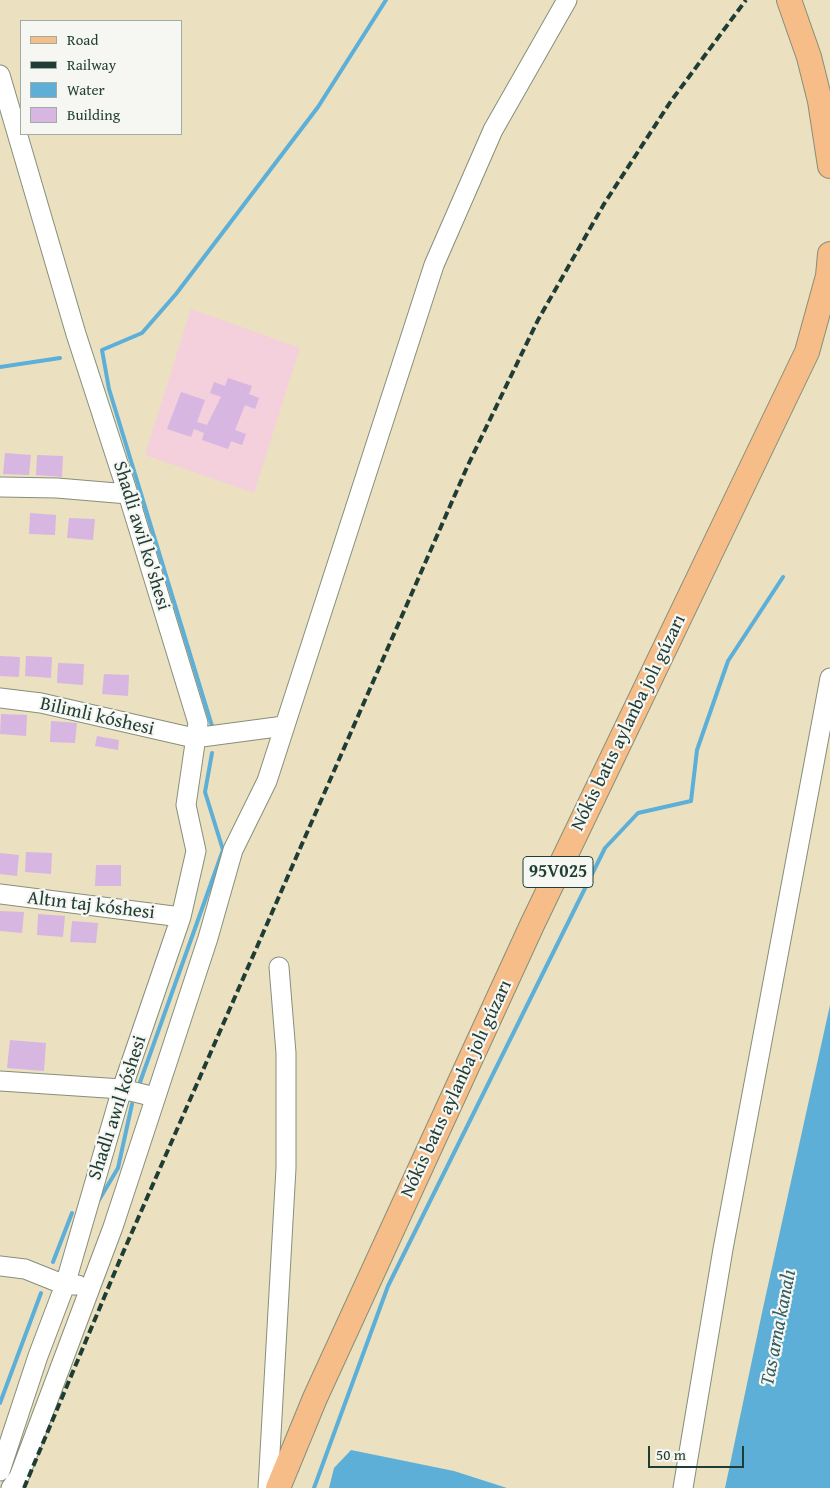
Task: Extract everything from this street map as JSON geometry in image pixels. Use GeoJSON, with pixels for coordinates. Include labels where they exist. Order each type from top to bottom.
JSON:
{"type":"FeatureCollection","features":[{"type":"Feature","properties":{"kind":"main road"},"geometry":{"type":"LineString","coordinates":[[786,4],[809,57],[820,101],[830,166]]}},
{"type":"Feature","properties":{"kind":"main road","name":"Nókis batıs aylanba jolı gúzarı"},"geometry":{"type":"LineString","coordinates":[[278,1488],[315,1398],[532,924],[807,352],[829,269]]}},
{"type":"Feature","properties":{"kind":"street"},"geometry":{"type":"LineString","coordinates":[[10,1488],[19,1477],[113,1227],[208,938],[233,850],[267,781],[434,266],[493,130],[567,0]]}},
{"type":"Feature","properties":{"kind":"street","name":"Shadli awil ko'shesi"},"geometry":{"type":"LineString","coordinates":[[0,75],[76,334],[128,494],[198,724],[194,738]]}},
{"type":"Feature","properties":{"kind":"street"},"geometry":{"type":"LineString","coordinates":[[0,487],[57,488],[128,494]]}},
{"type":"Feature","properties":{"kind":"street"},"geometry":{"type":"LineString","coordinates":[[683,1488],[723,1249],[830,678]]}},
{"type":"Feature","properties":{"kind":"street","name":"Bilimli kóshesi"},"geometry":{"type":"LineString","coordinates":[[0,698],[41,703],[194,738]]}},
{"type":"Feature","properties":{"kind":"street"},"geometry":{"type":"LineString","coordinates":[[194,738],[284,726]]}},
{"type":"Feature","properties":{"kind":"street","name":"Shadlı awıl kóshesi"},"geometry":{"type":"LineString","coordinates":[[2,1459],[65,1285],[122,1089],[181,917],[196,851],[186,805],[194,738]]}},
{"type":"Feature","properties":{"kind":"street","name":"Altın taj kóshesi"},"geometry":{"type":"LineString","coordinates":[[0,894],[181,917]]}},
{"type":"Feature","properties":{"kind":"street"},"geometry":{"type":"LineString","coordinates":[[268,1488],[286,1168],[286,1053],[279,967]]}},
{"type":"Feature","properties":{"kind":"street"},"geometry":{"type":"LineString","coordinates":[[0,1081],[122,1089],[156,1097]]}},
{"type":"Feature","properties":{"kind":"street"},"geometry":{"type":"LineString","coordinates":[[0,1266],[25,1269],[65,1285],[90,1286]]}},
{"type":"Feature","properties":{"kind":"shaded area"},"geometry":{"type":"Polygon","coordinates":[[[191,309],[300,348],[254,493],[145,455],[191,309]]]}},
{"type":"Feature","properties":{"kind":"water","name":"Tas arna kanalı"},"geometry":{"type":"Polygon","coordinates":[[[830,1005],[830,1488],[725,1488],[763,1308],[830,1005]]]}},
{"type":"Feature","properties":{"kind":"water"},"geometry":{"type":"Polygon","coordinates":[[[351,1450],[454,1471],[507,1488],[329,1488],[334,1468],[351,1450]]]}},
{"type":"Feature","properties":{"kind":"building"},"geometry":{"type":"Polygon","coordinates":[[[228,378],[252,386],[249,394],[259,398],[255,409],[245,405],[235,430],[246,434],[242,445],[231,441],[228,449],[202,440],[204,433],[194,429],[191,437],[167,429],[181,392],[205,400],[197,422],[207,425],[221,397],[210,393],[214,382],[225,386],[228,378]]]}},
{"type":"Feature","properties":{"kind":"building"},"geometry":{"type":"Polygon","coordinates":[[[5,453],[31,455],[29,475],[3,474],[5,453]]]}},
{"type":"Feature","properties":{"kind":"building"},"geometry":{"type":"Polygon","coordinates":[[[37,455],[63,456],[62,477],[36,475],[37,455]]]}},
{"type":"Feature","properties":{"kind":"building"},"geometry":{"type":"Polygon","coordinates":[[[30,513],[56,515],[55,535],[29,534],[30,513]]]}},
{"type":"Feature","properties":{"kind":"building"},"geometry":{"type":"Polygon","coordinates":[[[69,518],[95,519],[93,540],[67,538],[69,518]]]}},
{"type":"Feature","properties":{"kind":"building"},"geometry":{"type":"Polygon","coordinates":[[[0,656],[20,657],[19,677],[0,676],[0,656]]]}},
{"type":"Feature","properties":{"kind":"building"},"geometry":{"type":"Polygon","coordinates":[[[26,656],[52,657],[51,678],[25,676],[26,656]]]}},
{"type":"Feature","properties":{"kind":"building"},"geometry":{"type":"Polygon","coordinates":[[[58,663],[84,664],[83,685],[57,683],[58,663]]]}},
{"type":"Feature","properties":{"kind":"building"},"geometry":{"type":"Polygon","coordinates":[[[104,674],[129,675],[128,696],[102,694],[104,674]]]}},
{"type":"Feature","properties":{"kind":"building"},"geometry":{"type":"Polygon","coordinates":[[[1,714],[27,715],[26,736],[0,734],[1,714]]]}},
{"type":"Feature","properties":{"kind":"building"},"geometry":{"type":"Polygon","coordinates":[[[51,721],[77,723],[75,743],[50,742],[51,721]]]}},
{"type":"Feature","properties":{"kind":"building"},"geometry":{"type":"Polygon","coordinates":[[[97,736],[119,740],[118,750],[95,746],[97,736]]]}},
{"type":"Feature","properties":{"kind":"building"},"geometry":{"type":"Polygon","coordinates":[[[26,852],[52,853],[51,874],[25,872],[26,852]]]}},
{"type":"Feature","properties":{"kind":"building"},"geometry":{"type":"Polygon","coordinates":[[[0,853],[19,855],[17,876],[0,874],[0,853]]]}},
{"type":"Feature","properties":{"kind":"building"},"geometry":{"type":"Polygon","coordinates":[[[96,865],[121,865],[121,886],[95,886],[96,865]]]}},
{"type":"Feature","properties":{"kind":"building"},"geometry":{"type":"Polygon","coordinates":[[[0,911],[24,912],[22,933],[0,931],[0,911]]]}},
{"type":"Feature","properties":{"kind":"building"},"geometry":{"type":"Polygon","coordinates":[[[38,914],[65,916],[63,937],[37,935],[38,914]]]}},
{"type":"Feature","properties":{"kind":"building"},"geometry":{"type":"Polygon","coordinates":[[[72,921],[98,923],[96,943],[70,942],[72,921]]]}},
{"type":"Feature","properties":{"kind":"building"},"geometry":{"type":"Polygon","coordinates":[[[10,1040],[46,1043],[44,1071],[7,1068],[10,1040]]]}},
{"type":"Feature","properties":{"kind":"waterway"},"geometry":{"type":"LineString","coordinates":[[212,726],[109,389],[102,350],[142,333],[176,294],[318,107],[386,0]]}},
{"type":"Feature","properties":{"kind":"waterway"},"geometry":{"type":"LineString","coordinates":[[0,367],[60,358]]}},
{"type":"Feature","properties":{"kind":"waterway"},"geometry":{"type":"LineString","coordinates":[[314,1488],[388,1286],[605,848],[638,813],[691,801],[697,750],[728,661],[783,577]]}},
{"type":"Feature","properties":{"kind":"waterway"},"geometry":{"type":"LineString","coordinates":[[139,1085],[223,850],[205,792],[212,753]]}},
{"type":"Feature","properties":{"kind":"waterway"},"geometry":{"type":"LineString","coordinates":[[99,1200],[118,1168],[132,1104]]}},
{"type":"Feature","properties":{"kind":"waterway"},"geometry":{"type":"LineString","coordinates":[[53,1262],[72,1213]]}},
{"type":"Feature","properties":{"kind":"waterway"},"geometry":{"type":"LineString","coordinates":[[0,1403],[41,1293]]}},
{"type":"Feature","properties":{"kind":"railway"},"geometry":{"type":"LineString","coordinates":[[24,1488],[122,1255],[468,465],[538,320],[604,204],[671,101],[746,0]]}}]}
